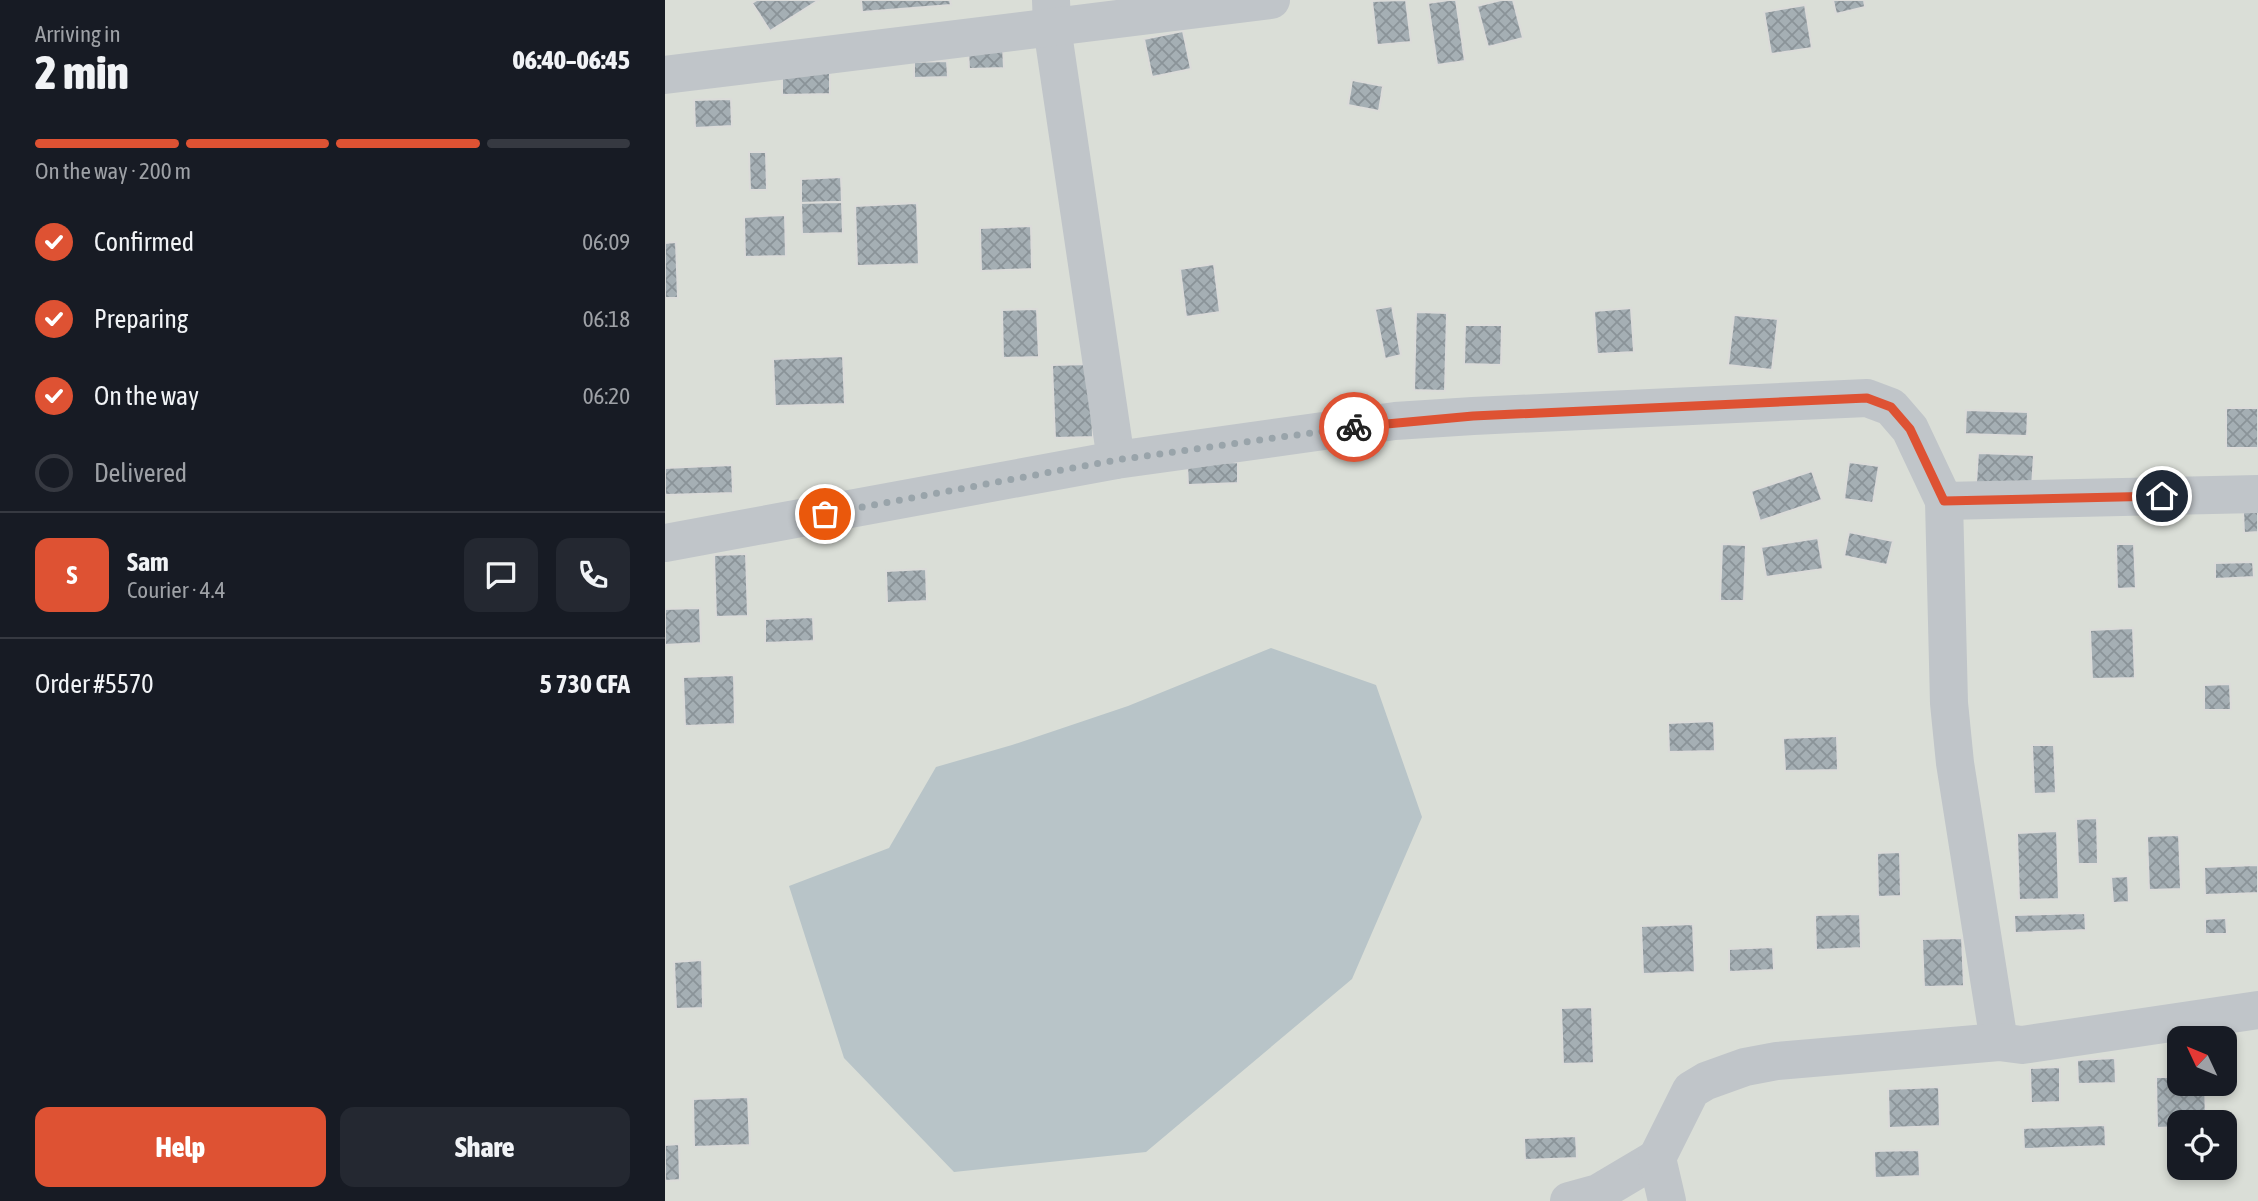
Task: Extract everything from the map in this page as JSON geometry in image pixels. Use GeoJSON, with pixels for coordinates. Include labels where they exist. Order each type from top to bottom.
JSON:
{"type":"FeatureCollection","features":[{"type":"Feature","properties":{"kind":"street"},"geometry":{"type":"LineString","coordinates":[[665,75],[1051,13],[1271,0]]}},
{"type":"Feature","properties":{"kind":"street"},"geometry":{"type":"LineString","coordinates":[[1051,13],[1116,460]]}},
{"type":"Feature","properties":{"kind":"street"},"geometry":{"type":"LineString","coordinates":[[665,543],[1116,460],[1395,421],[1867,398],[1891,407],[1910,429],[1944,501],[1948,703],[1955,764],[1999,1042]]}},
{"type":"Feature","properties":{"kind":"street"},"geometry":{"type":"LineString","coordinates":[[1944,501],[2258,494]]}},
{"type":"Feature","properties":{"kind":"street"},"geometry":{"type":"LineString","coordinates":[[1569,1201],[1598,1193],[1657,1158],[1691,1090],[1706,1081],[1745,1067],[1777,1061],[1999,1042],[2022,1045],[2258,1010]]}},
{"type":"Feature","properties":{"kind":"street"},"geometry":{"type":"LineString","coordinates":[[1657,1158],[1667,1201]]}},
{"type":"Feature","properties":{"kind":"shaded area"},"geometry":{"type":"Polygon","coordinates":[[[665,0],[2258,0],[2258,1201],[665,1201],[665,0]]]}},
{"type":"Feature","properties":{"kind":"shaded area"},"geometry":{"type":"Polygon","coordinates":[[[1271,648],[1376,685],[1422,817],[1352,979],[1146,1152],[954,1172],[844,1058],[789,886],[889,848],[936,767],[1128,706],[1271,648]]]}},
{"type":"Feature","properties":{"kind":"building"},"geometry":{"type":"Polygon","coordinates":[[[757,0],[819,0],[770,31],[752,3],[757,0]]]}},
{"type":"Feature","properties":{"kind":"building"},"geometry":{"type":"Polygon","coordinates":[[[861,0],[950,0],[951,5],[862,12],[861,0]]]}},
{"type":"Feature","properties":{"kind":"building"},"geometry":{"type":"Polygon","coordinates":[[[1406,0],[1411,42],[1377,45],[1372,1],[1406,0]]]}},
{"type":"Feature","properties":{"kind":"building"},"geometry":{"type":"Polygon","coordinates":[[[1456,0],[1465,61],[1437,65],[1428,3],[1456,0]]]}},
{"type":"Feature","properties":{"kind":"building"},"geometry":{"type":"Polygon","coordinates":[[[1513,0],[1523,38],[1488,47],[1477,6],[1513,0]]]}},
{"type":"Feature","properties":{"kind":"building"},"geometry":{"type":"Polygon","coordinates":[[[1833,0],[1864,0],[1865,7],[1836,14],[1833,0]]]}},
{"type":"Feature","properties":{"kind":"building"},"geometry":{"type":"Polygon","coordinates":[[[1805,5],[1812,48],[1771,54],[1764,12],[1805,5]]]}},
{"type":"Feature","properties":{"kind":"building"},"geometry":{"type":"Polygon","coordinates":[[[1183,31],[1191,69],[1152,77],[1144,39],[1183,31]]]}},
{"type":"Feature","properties":{"kind":"building"},"geometry":{"type":"Polygon","coordinates":[[[1003,48],[1004,68],[969,69],[968,49],[1003,48]]]}},
{"type":"Feature","properties":{"kind":"building"},"geometry":{"type":"Polygon","coordinates":[[[947,61],[948,77],[914,78],[914,62],[947,61]]]}},
{"type":"Feature","properties":{"kind":"building"},"geometry":{"type":"Polygon","coordinates":[[[830,70],[830,94],[782,95],[782,72],[830,70]]]}},
{"type":"Feature","properties":{"kind":"building"},"geometry":{"type":"Polygon","coordinates":[[[1352,80],[1383,86],[1379,111],[1348,105],[1352,80]]]}},
{"type":"Feature","properties":{"kind":"building"},"geometry":{"type":"Polygon","coordinates":[[[731,99],[732,126],[695,128],[694,100],[731,99]]]}},
{"type":"Feature","properties":{"kind":"building"},"geometry":{"type":"Polygon","coordinates":[[[749,152],[766,152],[767,190],[750,190],[749,152]]]}},
{"type":"Feature","properties":{"kind":"building"},"geometry":{"type":"Polygon","coordinates":[[[841,177],[842,202],[801,203],[801,179],[841,177]]]}},
{"type":"Feature","properties":{"kind":"building"},"geometry":{"type":"Polygon","coordinates":[[[842,202],[843,233],[802,234],[801,203],[842,202]]]}},
{"type":"Feature","properties":{"kind":"building"},"geometry":{"type":"Polygon","coordinates":[[[917,203],[919,264],[857,266],[855,206],[917,203]]]}},
{"type":"Feature","properties":{"kind":"building"},"geometry":{"type":"Polygon","coordinates":[[[785,215],[786,256],[745,257],[744,217],[785,215]]]}},
{"type":"Feature","properties":{"kind":"building"},"geometry":{"type":"Polygon","coordinates":[[[1031,226],[1032,269],[981,271],[980,228],[1031,226]]]}},
{"type":"Feature","properties":{"kind":"building"},"geometry":{"type":"Polygon","coordinates":[[[676,242],[678,298],[665,298],[665,243],[676,242]]]}},
{"type":"Feature","properties":{"kind":"building"},"geometry":{"type":"Polygon","coordinates":[[[1214,264],[1220,312],[1186,317],[1180,269],[1214,264]]]}},
{"type":"Feature","properties":{"kind":"building"},"geometry":{"type":"Polygon","coordinates":[[[1392,306],[1401,355],[1385,359],[1375,309],[1392,306]]]}},
{"type":"Feature","properties":{"kind":"building"},"geometry":{"type":"Polygon","coordinates":[[[1631,308],[1634,352],[1597,354],[1594,311],[1631,308]]]}},
{"type":"Feature","properties":{"kind":"building"},"geometry":{"type":"Polygon","coordinates":[[[1037,309],[1039,357],[1003,358],[1002,310],[1037,309]]]}},
{"type":"Feature","properties":{"kind":"building"},"geometry":{"type":"Polygon","coordinates":[[[1416,312],[1447,313],[1445,391],[1414,390],[1416,312]]]}},
{"type":"Feature","properties":{"kind":"building"},"geometry":{"type":"Polygon","coordinates":[[[1734,315],[1778,319],[1772,370],[1728,365],[1734,315]]]}},
{"type":"Feature","properties":{"kind":"building"},"geometry":{"type":"Polygon","coordinates":[[[1465,325],[1502,325],[1501,365],[1464,364],[1465,325]]]}},
{"type":"Feature","properties":{"kind":"building"},"geometry":{"type":"Polygon","coordinates":[[[843,356],[845,404],[775,406],[773,359],[843,356]]]}},
{"type":"Feature","properties":{"kind":"building"},"geometry":{"type":"Polygon","coordinates":[[[1091,364],[1093,437],[1055,438],[1052,365],[1091,364]]]}},
{"type":"Feature","properties":{"kind":"building"},"geometry":{"type":"Polygon","coordinates":[[[2226,408],[2258,408],[2258,448],[2226,448],[2226,408]]]}},
{"type":"Feature","properties":{"kind":"building"},"geometry":{"type":"Polygon","coordinates":[[[1966,410],[2028,412],[2027,436],[1965,434],[1966,410]]]}},
{"type":"Feature","properties":{"kind":"building"},"geometry":{"type":"Polygon","coordinates":[[[1978,453],[2034,455],[2032,487],[1976,484],[1978,453]]]}},
{"type":"Feature","properties":{"kind":"building"},"geometry":{"type":"Polygon","coordinates":[[[1238,462],[1238,483],[1188,485],[1187,464],[1238,462]]]}},
{"type":"Feature","properties":{"kind":"building"},"geometry":{"type":"Polygon","coordinates":[[[1849,462],[1879,466],[1873,503],[1844,499],[1849,462]]]}},
{"type":"Feature","properties":{"kind":"building"},"geometry":{"type":"Polygon","coordinates":[[[732,465],[733,493],[665,495],[665,468],[732,465]]]}},
{"type":"Feature","properties":{"kind":"building"},"geometry":{"type":"Polygon","coordinates":[[[1812,471],[1822,500],[1760,521],[1751,491],[1812,471]]]}},
{"type":"Feature","properties":{"kind":"building"},"geometry":{"type":"Polygon","coordinates":[[[2243,510],[2258,510],[2258,532],[2244,533],[2243,510]]]}},
{"type":"Feature","properties":{"kind":"building"},"geometry":{"type":"Polygon","coordinates":[[[1849,532],[1893,541],[1887,565],[1844,556],[1849,532]]]}},
{"type":"Feature","properties":{"kind":"building"},"geometry":{"type":"Polygon","coordinates":[[[1818,538],[1823,569],[1766,577],[1761,547],[1818,538]]]}},
{"type":"Feature","properties":{"kind":"building"},"geometry":{"type":"Polygon","coordinates":[[[1722,544],[1746,545],[1744,601],[1720,601],[1722,544]]]}},
{"type":"Feature","properties":{"kind":"building"},"geometry":{"type":"Polygon","coordinates":[[[2116,544],[2134,544],[2136,588],[2117,589],[2116,544]]]}},
{"type":"Feature","properties":{"kind":"building"},"geometry":{"type":"Polygon","coordinates":[[[746,554],[748,616],[716,617],[714,555],[746,554]]]}},
{"type":"Feature","properties":{"kind":"building"},"geometry":{"type":"Polygon","coordinates":[[[2253,562],[2254,577],[2215,579],[2215,563],[2253,562]]]}},
{"type":"Feature","properties":{"kind":"building"},"geometry":{"type":"Polygon","coordinates":[[[926,569],[927,601],[887,603],[886,571],[926,569]]]}},
{"type":"Feature","properties":{"kind":"building"},"geometry":{"type":"Polygon","coordinates":[[[700,608],[701,643],[665,645],[665,609],[700,608]]]}},
{"type":"Feature","properties":{"kind":"building"},"geometry":{"type":"Polygon","coordinates":[[[813,617],[814,641],[765,643],[765,619],[813,617]]]}},
{"type":"Feature","properties":{"kind":"building"},"geometry":{"type":"Polygon","coordinates":[[[2133,628],[2135,678],[2092,679],[2090,630],[2133,628]]]}},
{"type":"Feature","properties":{"kind":"building"},"geometry":{"type":"Polygon","coordinates":[[[734,675],[735,724],[685,726],[683,677],[734,675]]]}},
{"type":"Feature","properties":{"kind":"building"},"geometry":{"type":"Polygon","coordinates":[[[2230,684],[2231,710],[2204,710],[2204,685],[2230,684]]]}},
{"type":"Feature","properties":{"kind":"building"},"geometry":{"type":"Polygon","coordinates":[[[1714,721],[1715,751],[1669,752],[1668,723],[1714,721]]]}},
{"type":"Feature","properties":{"kind":"building"},"geometry":{"type":"Polygon","coordinates":[[[1837,736],[1838,770],[1785,771],[1783,738],[1837,736]]]}},
{"type":"Feature","properties":{"kind":"building"},"geometry":{"type":"Polygon","coordinates":[[[2032,745],[2054,745],[2056,793],[2034,794],[2032,745]]]}},
{"type":"Feature","properties":{"kind":"building"},"geometry":{"type":"Polygon","coordinates":[[[2097,818],[2098,864],[2078,864],[2076,819],[2097,818]]]}},
{"type":"Feature","properties":{"kind":"building"},"geometry":{"type":"Polygon","coordinates":[[[2057,831],[2059,899],[2019,900],[2017,833],[2057,831]]]}},
{"type":"Feature","properties":{"kind":"building"},"geometry":{"type":"Polygon","coordinates":[[[2179,835],[2181,889],[2149,890],[2147,836],[2179,835]]]}},
{"type":"Feature","properties":{"kind":"building"},"geometry":{"type":"Polygon","coordinates":[[[1900,852],[1901,896],[1878,897],[1877,853],[1900,852]]]}},
{"type":"Feature","properties":{"kind":"building"},"geometry":{"type":"Polygon","coordinates":[[[2258,865],[2258,893],[2205,895],[2204,867],[2258,865]]]}},
{"type":"Feature","properties":{"kind":"building"},"geometry":{"type":"Polygon","coordinates":[[[2128,876],[2129,902],[2113,903],[2111,877],[2128,876]]]}},
{"type":"Feature","properties":{"kind":"building"},"geometry":{"type":"Polygon","coordinates":[[[2085,913],[2086,930],[2015,933],[2014,915],[2085,913]]]}},
{"type":"Feature","properties":{"kind":"building"},"geometry":{"type":"Polygon","coordinates":[[[1860,914],[1861,948],[1816,950],[1815,915],[1860,914]]]}},
{"type":"Feature","properties":{"kind":"building"},"geometry":{"type":"Polygon","coordinates":[[[2226,918],[2227,934],[2205,934],[2205,919],[2226,918]]]}},
{"type":"Feature","properties":{"kind":"building"},"geometry":{"type":"Polygon","coordinates":[[[1693,924],[1695,972],[1643,974],[1641,926],[1693,924]]]}},
{"type":"Feature","properties":{"kind":"building"},"geometry":{"type":"Polygon","coordinates":[[[1962,938],[1964,986],[1924,987],[1922,939],[1962,938]]]}},
{"type":"Feature","properties":{"kind":"building"},"geometry":{"type":"Polygon","coordinates":[[[1773,947],[1774,970],[1729,972],[1729,949],[1773,947]]]}},
{"type":"Feature","properties":{"kind":"building"},"geometry":{"type":"Polygon","coordinates":[[[702,960],[703,1008],[676,1009],[674,962],[702,960]]]}},
{"type":"Feature","properties":{"kind":"building"},"geometry":{"type":"Polygon","coordinates":[[[1592,1007],[1594,1063],[1563,1064],[1561,1008],[1592,1007]]]}},
{"type":"Feature","properties":{"kind":"building"},"geometry":{"type":"Polygon","coordinates":[[[2115,1058],[2116,1083],[2078,1084],[2077,1060],[2115,1058]]]}},
{"type":"Feature","properties":{"kind":"building"},"geometry":{"type":"Polygon","coordinates":[[[2060,1067],[2060,1102],[2031,1103],[2030,1068],[2060,1067]]]}},
{"type":"Feature","properties":{"kind":"building"},"geometry":{"type":"Polygon","coordinates":[[[2156,1077],[2167,1077],[2167,1096],[2205,1096],[2206,1110],[2167,1110],[2167,1128],[2157,1128],[2156,1077]]]}},
{"type":"Feature","properties":{"kind":"building"},"geometry":{"type":"Polygon","coordinates":[[[1939,1087],[1940,1126],[1889,1128],[1888,1089],[1939,1087]]]}},
{"type":"Feature","properties":{"kind":"building"},"geometry":{"type":"Polygon","coordinates":[[[748,1097],[750,1145],[694,1147],[693,1099],[748,1097]]]}},
{"type":"Feature","properties":{"kind":"building"},"geometry":{"type":"Polygon","coordinates":[[[2105,1125],[2106,1146],[2024,1149],[2023,1128],[2105,1125]]]}},
{"type":"Feature","properties":{"kind":"building"},"geometry":{"type":"Polygon","coordinates":[[[1576,1136],[1577,1158],[1525,1160],[1524,1138],[1576,1136]]]}},
{"type":"Feature","properties":{"kind":"building"},"geometry":{"type":"Polygon","coordinates":[[[679,1144],[680,1180],[665,1181],[665,1145],[679,1144]]]}},
{"type":"Feature","properties":{"kind":"building"},"geometry":{"type":"Polygon","coordinates":[[[1919,1150],[1920,1176],[1875,1178],[1874,1151],[1919,1150]]]}},
{"type":"Feature","properties":{"kind":"way so far"},"geometry":{"type":"LineString","coordinates":[[825,514],[1116,460],[1354,427]]}},
{"type":"Feature","properties":{"kind":"route"},"geometry":{"type":"LineString","coordinates":[[1354,427],[1395,421],[1473,416],[1867,398],[1891,407],[1910,429],[1944,501],[2162,496]]}}]}
